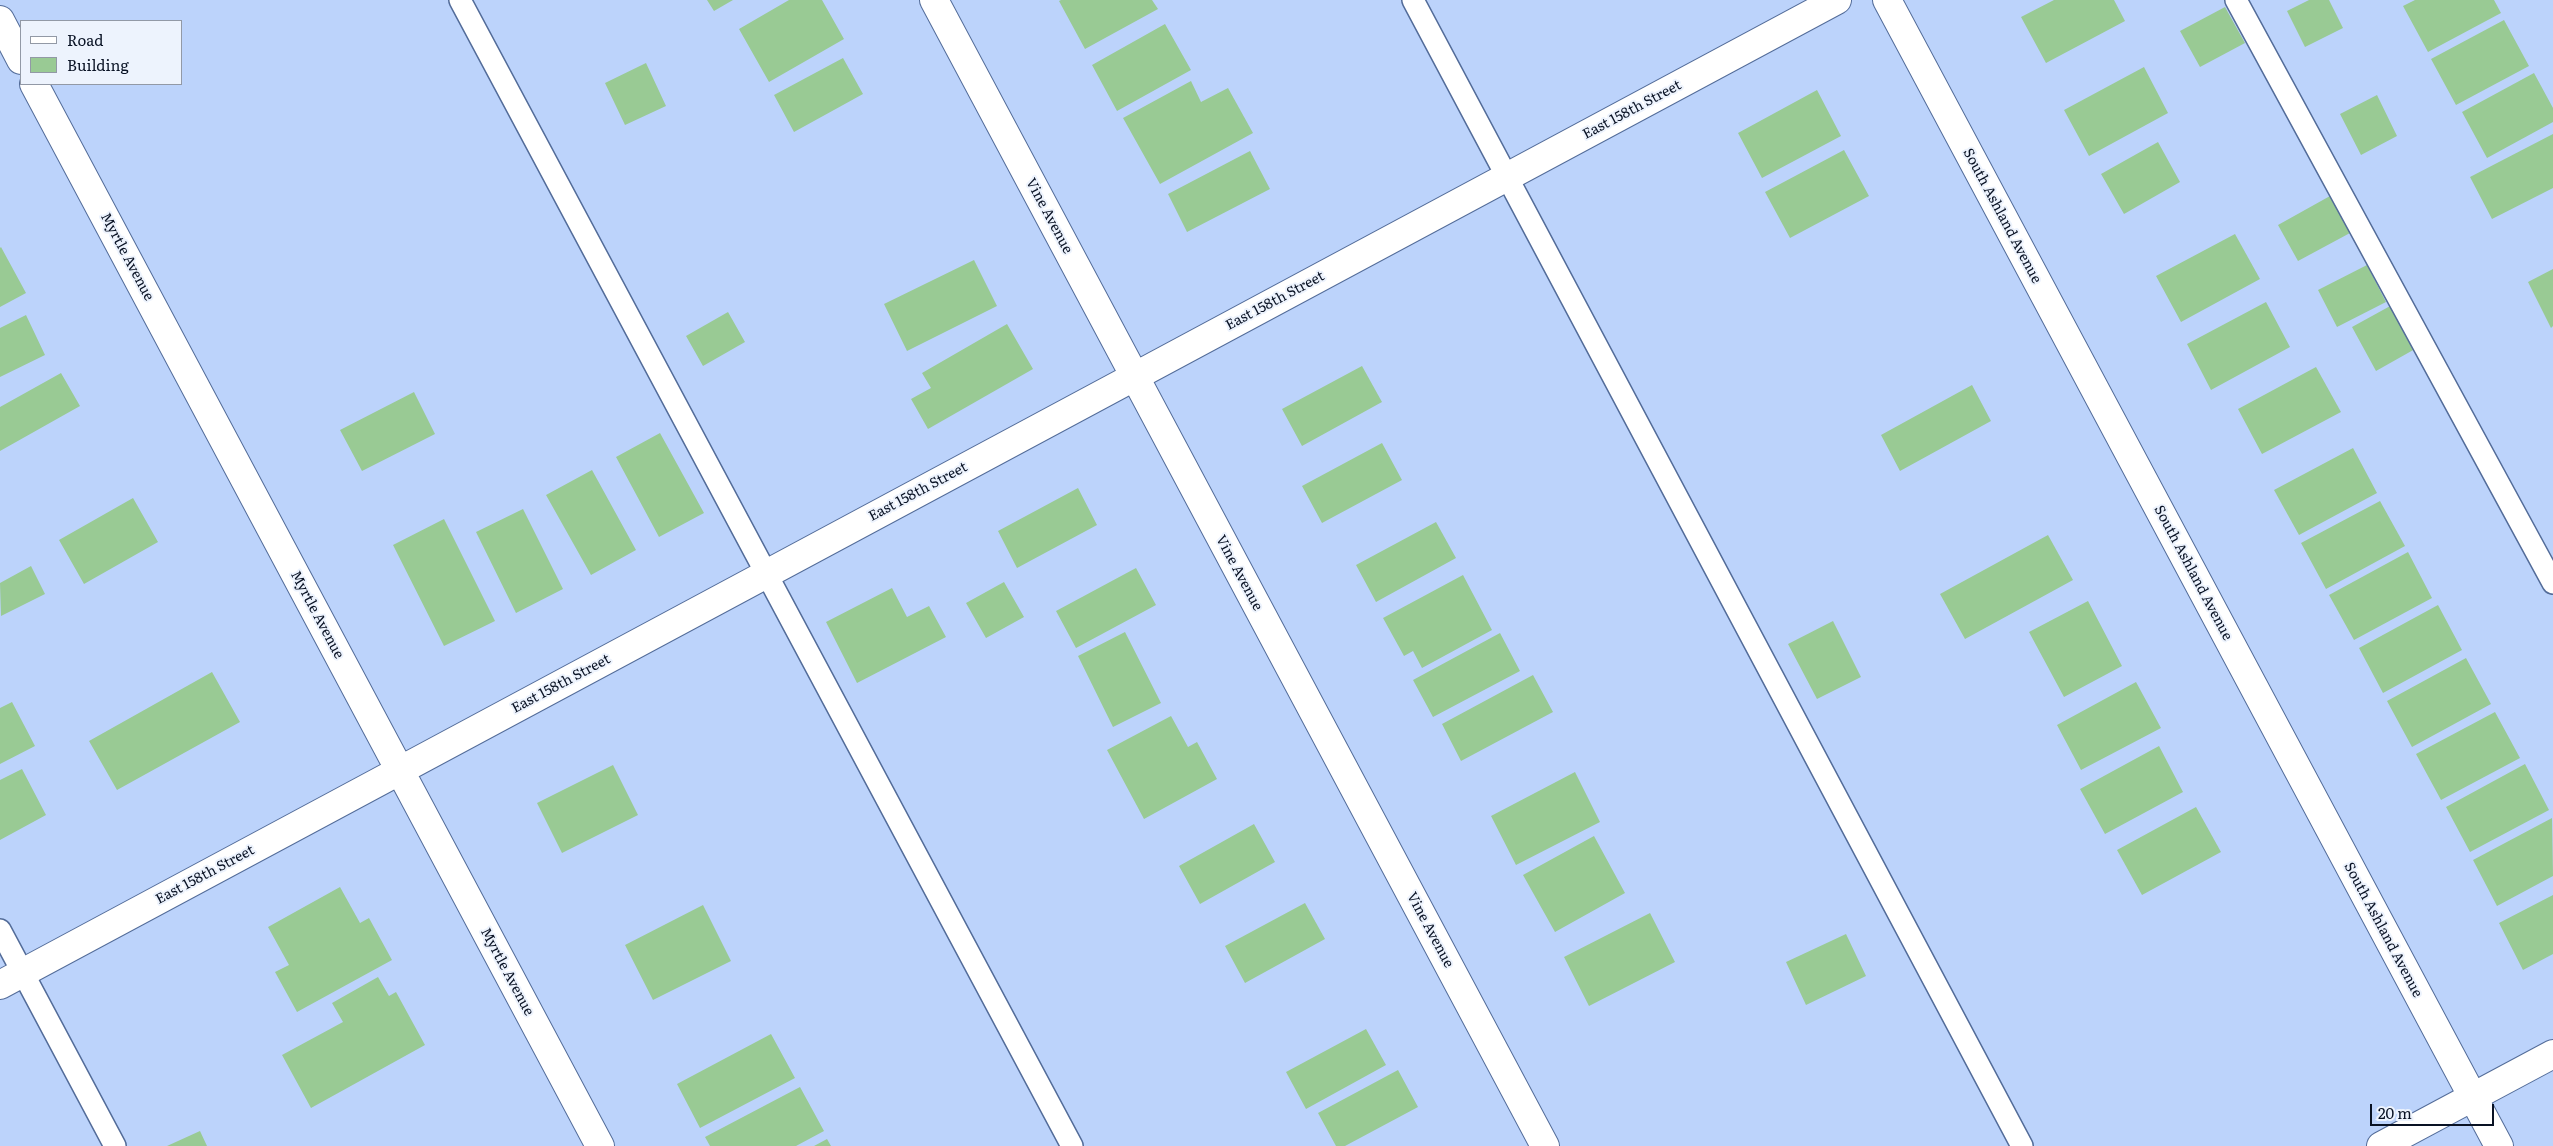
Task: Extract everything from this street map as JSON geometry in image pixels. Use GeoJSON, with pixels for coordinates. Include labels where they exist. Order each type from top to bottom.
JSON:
{"type":"FeatureCollection","features":[{"type":"Feature","properties":{"kind":"street","name":"Vine Avenue"},"geometry":{"type":"LineString","coordinates":[[934,0],[1545,1146]]}},
{"type":"Feature","properties":{"kind":"street","name":"East 158th Street"},"geometry":{"type":"LineString","coordinates":[[11,979],[1837,0]]}},
{"type":"Feature","properties":{"kind":"street","name":"South Ashland Avenue"},"geometry":{"type":"LineString","coordinates":[[1887,0],[2498,1146]]}},
{"type":"Feature","properties":{"kind":"street"},"geometry":{"type":"LineString","coordinates":[[0,20],[20,58]]}},
{"type":"Feature","properties":{"kind":"street","name":"Myrtle Avenue"},"geometry":{"type":"LineString","coordinates":[[35,85],[600,1146]]}},
{"type":"Feature","properties":{"kind":"street"},"geometry":{"type":"LineString","coordinates":[[2381,1146],[2553,1054]]}},
{"type":"Feature","properties":{"kind":"lane"},"geometry":{"type":"LineString","coordinates":[[460,0],[1072,1146]]}},
{"type":"Feature","properties":{"kind":"lane"},"geometry":{"type":"LineString","coordinates":[[1413,0],[2022,1146]]}},
{"type":"Feature","properties":{"kind":"lane"},"geometry":{"type":"LineString","coordinates":[[2236,0],[2553,584]]}},
{"type":"Feature","properties":{"kind":"lane"},"geometry":{"type":"LineString","coordinates":[[0,930],[11,979],[115,1146]]}},
{"type":"Feature","properties":{"kind":"building"},"geometry":{"type":"Polygon","coordinates":[[[707,0],[733,0],[714,11],[707,0]]]}},
{"type":"Feature","properties":{"kind":"building"},"geometry":{"type":"Polygon","coordinates":[[[789,0],[822,0],[844,39],[769,82],[739,29],[789,0]]]}},
{"type":"Feature","properties":{"kind":"building"},"geometry":{"type":"Polygon","coordinates":[[[1152,0],[1158,9],[1085,49],[1059,1],[1152,0]]]}},
{"type":"Feature","properties":{"kind":"building"},"geometry":{"type":"Polygon","coordinates":[[[2054,0],[2114,0],[2125,21],[2046,63],[2021,17],[2054,0]]]}},
{"type":"Feature","properties":{"kind":"building"},"geometry":{"type":"Polygon","coordinates":[[[2309,0],[2329,0],[2343,28],[2305,47],[2287,11],[2309,0]]]}},
{"type":"Feature","properties":{"kind":"building"},"geometry":{"type":"Polygon","coordinates":[[[2415,0],[2494,0],[2501,13],[2428,52],[2403,6],[2415,0]]]}},
{"type":"Feature","properties":{"kind":"building"},"geometry":{"type":"Polygon","coordinates":[[[2225,7],[2245,43],[2200,67],[2180,31],[2225,7]]]}},
{"type":"Feature","properties":{"kind":"building"},"geometry":{"type":"Polygon","coordinates":[[[2504,20],[2529,66],[2456,105],[2431,59],[2504,20]]]}},
{"type":"Feature","properties":{"kind":"building"},"geometry":{"type":"Polygon","coordinates":[[[1165,24],[1191,70],[1117,111],[1092,65],[1165,24]]]}},
{"type":"Feature","properties":{"kind":"building"},"geometry":{"type":"Polygon","coordinates":[[[843,58],[863,94],[794,132],[774,95],[843,58]]]}},
{"type":"Feature","properties":{"kind":"building"},"geometry":{"type":"Polygon","coordinates":[[[646,63],[666,106],[625,125],[605,83],[646,63]]]}},
{"type":"Feature","properties":{"kind":"building"},"geometry":{"type":"Polygon","coordinates":[[[2144,67],[2168,113],[2089,156],[2064,110],[2144,67]]]}},
{"type":"Feature","properties":{"kind":"building"},"geometry":{"type":"Polygon","coordinates":[[[2534,73],[2553,108],[2553,122],[2487,158],[2462,112],[2534,73]]]}},
{"type":"Feature","properties":{"kind":"building"},"geometry":{"type":"Polygon","coordinates":[[[1191,81],[1201,102],[1228,88],[1253,133],[1160,184],[1123,118],[1191,81]]]}},
{"type":"Feature","properties":{"kind":"building"},"geometry":{"type":"Polygon","coordinates":[[[1817,90],[1841,136],[1762,178],[1738,133],[1817,90]]]}},
{"type":"Feature","properties":{"kind":"building"},"geometry":{"type":"Polygon","coordinates":[[[2377,95],[2397,136],[2361,155],[2340,114],[2377,95]]]}},
{"type":"Feature","properties":{"kind":"building"},"geometry":{"type":"Polygon","coordinates":[[[2553,134],[2553,188],[2492,219],[2470,177],[2553,134]]]}},
{"type":"Feature","properties":{"kind":"building"},"geometry":{"type":"Polygon","coordinates":[[[2158,142],[2180,182],[2124,214],[2101,174],[2158,142]]]}},
{"type":"Feature","properties":{"kind":"building"},"geometry":{"type":"Polygon","coordinates":[[[1844,150],[1869,196],[1790,238],[1765,192],[1844,150]]]}},
{"type":"Feature","properties":{"kind":"building"},"geometry":{"type":"Polygon","coordinates":[[[1250,151],[1270,189],[1187,232],[1168,194],[1250,151]]]}},
{"type":"Feature","properties":{"kind":"building"},"geometry":{"type":"Polygon","coordinates":[[[2330,196],[2350,233],[2298,261],[2278,225],[2330,196]]]}},
{"type":"Feature","properties":{"kind":"building"},"geometry":{"type":"Polygon","coordinates":[[[2235,234],[2260,279],[2181,322],[2156,276],[2235,234]]]}},
{"type":"Feature","properties":{"kind":"building"},"geometry":{"type":"Polygon","coordinates":[[[0,248],[26,293],[0,307],[0,248]]]}},
{"type":"Feature","properties":{"kind":"building"},"geometry":{"type":"Polygon","coordinates":[[[974,260],[997,306],[907,351],[884,304],[974,260]]]}},
{"type":"Feature","properties":{"kind":"building"},"geometry":{"type":"Polygon","coordinates":[[[2367,265],[2386,302],[2337,327],[2318,290],[2367,265]]]}},
{"type":"Feature","properties":{"kind":"building"},"geometry":{"type":"Polygon","coordinates":[[[2553,269],[2553,326],[2551,328],[2528,282],[2553,269]]]}},
{"type":"Feature","properties":{"kind":"building"},"geometry":{"type":"Polygon","coordinates":[[[2266,302],[2290,347],[2211,390],[2187,344],[2266,302]]]}},
{"type":"Feature","properties":{"kind":"building"},"geometry":{"type":"Polygon","coordinates":[[[2392,305],[2415,349],[2376,371],[2352,327],[2392,305]]]}},
{"type":"Feature","properties":{"kind":"building"},"geometry":{"type":"Polygon","coordinates":[[[728,312],[745,342],[703,366],[686,336],[728,312]]]}},
{"type":"Feature","properties":{"kind":"building"},"geometry":{"type":"Polygon","coordinates":[[[26,315],[45,355],[0,377],[0,328],[26,315]]]}},
{"type":"Feature","properties":{"kind":"building"},"geometry":{"type":"Polygon","coordinates":[[[1007,324],[1033,369],[928,429],[911,399],[931,388],[922,373],[1007,324]]]}},
{"type":"Feature","properties":{"kind":"building"},"geometry":{"type":"Polygon","coordinates":[[[1362,366],[1382,402],[1302,446],[1282,409],[1362,366]]]}},
{"type":"Feature","properties":{"kind":"building"},"geometry":{"type":"Polygon","coordinates":[[[2316,367],[2341,412],[2262,454],[2238,409],[2316,367]]]}},
{"type":"Feature","properties":{"kind":"building"},"geometry":{"type":"Polygon","coordinates":[[[61,373],[80,406],[0,451],[0,407],[61,373]]]}},
{"type":"Feature","properties":{"kind":"building"},"geometry":{"type":"Polygon","coordinates":[[[1972,385],[1991,421],[1900,471],[1881,435],[1972,385]]]}},
{"type":"Feature","properties":{"kind":"building"},"geometry":{"type":"Polygon","coordinates":[[[414,392],[435,434],[362,471],[340,430],[414,392]]]}},
{"type":"Feature","properties":{"kind":"building"},"geometry":{"type":"Polygon","coordinates":[[[660,433],[704,513],[659,537],[616,457],[660,433]]]}},
{"type":"Feature","properties":{"kind":"building"},"geometry":{"type":"Polygon","coordinates":[[[1382,443],[1402,480],[1322,523],[1302,486],[1382,443]]]}},
{"type":"Feature","properties":{"kind":"building"},"geometry":{"type":"Polygon","coordinates":[[[2353,448],[2377,493],[2299,535],[2274,490],[2353,448]]]}},
{"type":"Feature","properties":{"kind":"building"},"geometry":{"type":"Polygon","coordinates":[[[592,470],[636,550],[591,575],[546,495],[592,470]]]}},
{"type":"Feature","properties":{"kind":"building"},"geometry":{"type":"Polygon","coordinates":[[[1078,488],[1097,525],[1017,568],[998,531],[1078,488]]]}},
{"type":"Feature","properties":{"kind":"building"},"geometry":{"type":"Polygon","coordinates":[[[133,498],[158,542],[84,584],[59,540],[133,498]]]}},
{"type":"Feature","properties":{"kind":"building"},"geometry":{"type":"Polygon","coordinates":[[[2380,501],[2405,546],[2326,589],[2301,543],[2380,501]]]}},
{"type":"Feature","properties":{"kind":"building"},"geometry":{"type":"Polygon","coordinates":[[[523,509],[563,589],[516,613],[476,532],[523,509]]]}},
{"type":"Feature","properties":{"kind":"building"},"geometry":{"type":"Polygon","coordinates":[[[444,519],[495,621],[444,646],[393,545],[444,519]]]}},
{"type":"Feature","properties":{"kind":"building"},"geometry":{"type":"Polygon","coordinates":[[[1436,522],[1456,558],[1376,602],[1356,565],[1436,522]]]}},
{"type":"Feature","properties":{"kind":"building"},"geometry":{"type":"Polygon","coordinates":[[[2048,535],[2073,580],[1965,639],[1940,594],[2048,535]]]}},
{"type":"Feature","properties":{"kind":"building"},"geometry":{"type":"Polygon","coordinates":[[[2408,552],[2432,598],[2354,640],[2329,595],[2408,552]]]}},
{"type":"Feature","properties":{"kind":"building"},"geometry":{"type":"Polygon","coordinates":[[[31,566],[45,594],[1,616],[0,583],[31,566]]]}},
{"type":"Feature","properties":{"kind":"building"},"geometry":{"type":"Polygon","coordinates":[[[1136,568],[1156,605],[1076,648],[1056,611],[1136,568]]]}},
{"type":"Feature","properties":{"kind":"building"},"geometry":{"type":"Polygon","coordinates":[[[1463,575],[1492,630],[1422,668],[1413,651],[1404,656],[1383,618],[1463,575]]]}},
{"type":"Feature","properties":{"kind":"building"},"geometry":{"type":"Polygon","coordinates":[[[1004,582],[1024,617],[986,638],[966,603],[1004,582]]]}},
{"type":"Feature","properties":{"kind":"building"},"geometry":{"type":"Polygon","coordinates":[[[892,588],[907,617],[929,606],[946,637],[857,683],[826,622],[892,588]]]}},
{"type":"Feature","properties":{"kind":"building"},"geometry":{"type":"Polygon","coordinates":[[[2088,601],[2122,666],[2064,697],[2029,632],[2088,601]]]}},
{"type":"Feature","properties":{"kind":"building"},"geometry":{"type":"Polygon","coordinates":[[[2438,605],[2462,650],[2383,693],[2359,648],[2438,605]]]}},
{"type":"Feature","properties":{"kind":"building"},"geometry":{"type":"Polygon","coordinates":[[[1833,621],[1861,677],[1817,699],[1788,644],[1833,621]]]}},
{"type":"Feature","properties":{"kind":"building"},"geometry":{"type":"Polygon","coordinates":[[[1125,632],[1161,703],[1113,727],[1078,656],[1125,632]]]}},
{"type":"Feature","properties":{"kind":"building"},"geometry":{"type":"Polygon","coordinates":[[[1500,633],[1520,671],[1433,717],[1413,680],[1500,633]]]}},
{"type":"Feature","properties":{"kind":"building"},"geometry":{"type":"Polygon","coordinates":[[[2466,658],[2491,704],[2412,747],[2387,701],[2466,658]]]}},
{"type":"Feature","properties":{"kind":"building"},"geometry":{"type":"Polygon","coordinates":[[[212,672],[240,722],[117,790],[89,741],[212,672]]]}},
{"type":"Feature","properties":{"kind":"building"},"geometry":{"type":"Polygon","coordinates":[[[1533,675],[1553,712],[1461,761],[1442,724],[1533,675]]]}},
{"type":"Feature","properties":{"kind":"building"},"geometry":{"type":"Polygon","coordinates":[[[2136,682],[2161,728],[2081,770],[2057,725],[2136,682]]]}},
{"type":"Feature","properties":{"kind":"building"},"geometry":{"type":"Polygon","coordinates":[[[12,702],[35,746],[0,764],[0,708],[12,702]]]}},
{"type":"Feature","properties":{"kind":"building"},"geometry":{"type":"Polygon","coordinates":[[[2495,712],[2520,758],[2441,800],[2416,754],[2495,712]]]}},
{"type":"Feature","properties":{"kind":"building"},"geometry":{"type":"Polygon","coordinates":[[[1171,716],[1188,747],[1197,742],[1217,779],[1144,819],[1107,750],[1171,716]]]}},
{"type":"Feature","properties":{"kind":"building"},"geometry":{"type":"Polygon","coordinates":[[[2159,746],[2183,792],[2105,834],[2080,789],[2159,746]]]}},
{"type":"Feature","properties":{"kind":"building"},"geometry":{"type":"Polygon","coordinates":[[[2525,764],[2549,810],[2470,852],[2446,807],[2525,764]]]}},
{"type":"Feature","properties":{"kind":"building"},"geometry":{"type":"Polygon","coordinates":[[[613,765],[638,815],[562,853],[537,803],[613,765]]]}},
{"type":"Feature","properties":{"kind":"building"},"geometry":{"type":"Polygon","coordinates":[[[22,769],[46,815],[0,840],[0,780],[22,769]]]}},
{"type":"Feature","properties":{"kind":"building"},"geometry":{"type":"Polygon","coordinates":[[[1575,772],[1600,822],[1516,865],[1491,816],[1575,772]]]}},
{"type":"Feature","properties":{"kind":"building"},"geometry":{"type":"Polygon","coordinates":[[[2196,807],[2221,852],[2142,895],[2117,850],[2196,807]]]}},
{"type":"Feature","properties":{"kind":"building"},"geometry":{"type":"Polygon","coordinates":[[[2552,818],[2553,876],[2497,906],[2473,860],[2552,818]]]}},
{"type":"Feature","properties":{"kind":"building"},"geometry":{"type":"Polygon","coordinates":[[[1254,824],[1275,862],[1200,904],[1179,866],[1254,824]]]}},
{"type":"Feature","properties":{"kind":"building"},"geometry":{"type":"Polygon","coordinates":[[[1594,836],[1625,893],[1555,932],[1523,875],[1594,836]]]}},
{"type":"Feature","properties":{"kind":"building"},"geometry":{"type":"Polygon","coordinates":[[[340,887],[360,923],[369,918],[392,960],[297,1012],[275,972],[289,965],[268,927],[340,887]]]}},
{"type":"Feature","properties":{"kind":"building"},"geometry":{"type":"Polygon","coordinates":[[[2553,895],[2553,954],[2523,970],[2499,923],[2553,895]]]}},
{"type":"Feature","properties":{"kind":"building"},"geometry":{"type":"Polygon","coordinates":[[[1305,903],[1325,939],[1245,983],[1225,946],[1305,903]]]}},
{"type":"Feature","properties":{"kind":"building"},"geometry":{"type":"Polygon","coordinates":[[[703,905],[731,961],[653,1000],[625,945],[703,905]]]}},
{"type":"Feature","properties":{"kind":"building"},"geometry":{"type":"Polygon","coordinates":[[[1650,913],[1675,962],[1589,1006],[1564,957],[1650,913]]]}},
{"type":"Feature","properties":{"kind":"building"},"geometry":{"type":"Polygon","coordinates":[[[1846,934],[1866,976],[1806,1005],[1786,962],[1846,934]]]}},
{"type":"Feature","properties":{"kind":"building"},"geometry":{"type":"Polygon","coordinates":[[[378,977],[389,996],[396,992],[425,1045],[311,1108],[282,1055],[343,1022],[332,1003],[378,977]]]}},
{"type":"Feature","properties":{"kind":"building"},"geometry":{"type":"Polygon","coordinates":[[[1366,1029],[1386,1065],[1306,1109],[1286,1072],[1366,1029]]]}},
{"type":"Feature","properties":{"kind":"building"},"geometry":{"type":"Polygon","coordinates":[[[771,1034],[795,1078],[700,1128],[677,1084],[771,1034]]]}},
{"type":"Feature","properties":{"kind":"building"},"geometry":{"type":"Polygon","coordinates":[[[1398,1070],[1418,1107],[1345,1146],[1336,1146],[1318,1113],[1398,1070]]]}},
{"type":"Feature","properties":{"kind":"building"},"geometry":{"type":"Polygon","coordinates":[[[800,1087],[824,1131],[796,1146],[710,1146],[705,1137],[800,1087]]]}},
{"type":"Feature","properties":{"kind":"building"},"geometry":{"type":"Polygon","coordinates":[[[200,1131],[207,1146],[167,1146],[200,1131]]]}},
{"type":"Feature","properties":{"kind":"building"},"geometry":{"type":"Polygon","coordinates":[[[827,1139],[831,1146],[814,1146],[827,1139]]]}}]}
